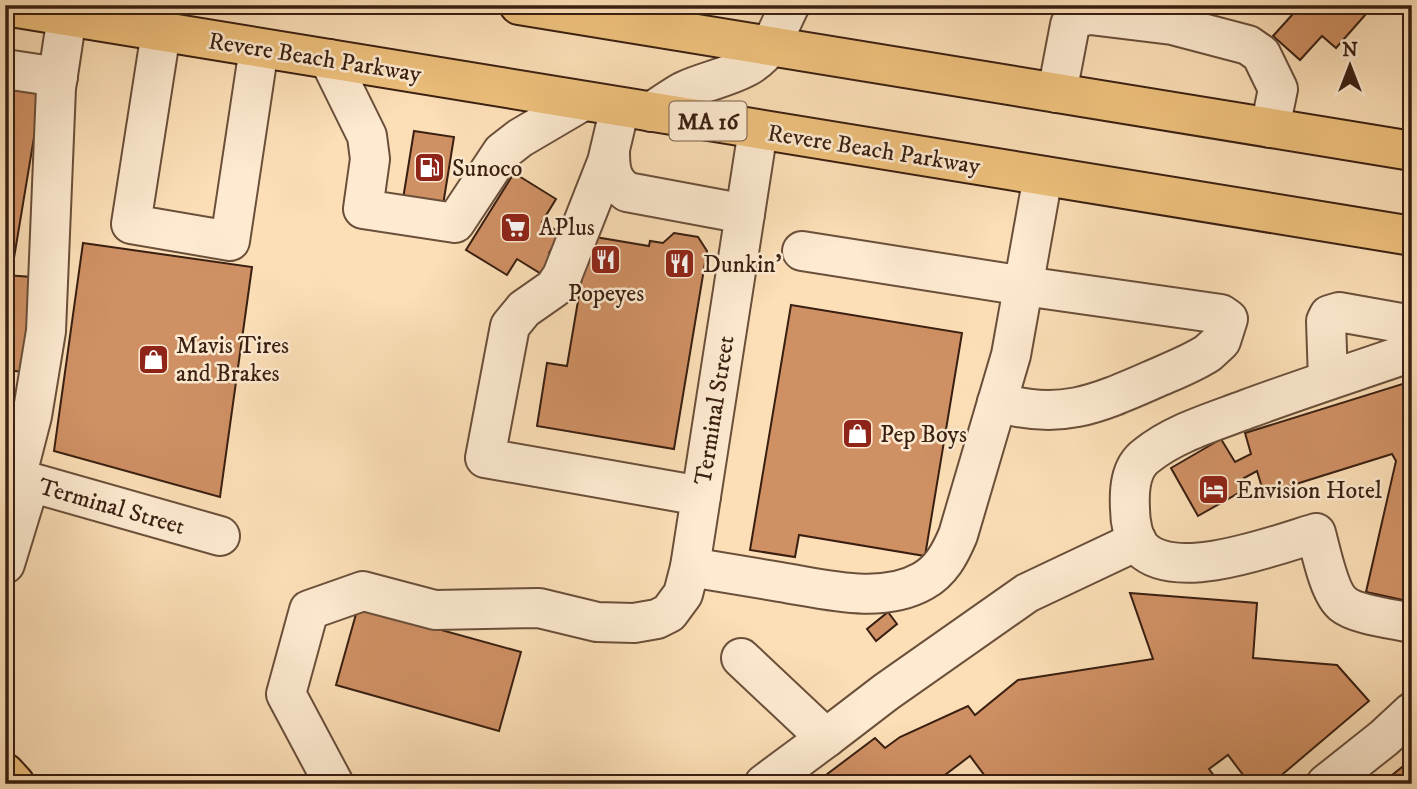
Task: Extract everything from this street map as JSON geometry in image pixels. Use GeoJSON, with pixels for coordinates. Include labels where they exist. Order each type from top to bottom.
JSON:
{"type":"FeatureCollection","features":[{"type":"Feature","properties":{"kind":"main road"},"geometry":{"type":"LineString","coordinates":[[519,5],[654,16],[770,46],[1412,151]]}},
{"type":"Feature","properties":{"kind":"main road","name":"Revere Beach Parkway"},"geometry":{"type":"LineString","coordinates":[[5,6],[1412,236]]}},
{"type":"Feature","properties":{"kind":"main road"},"geometry":{"type":"LineString","coordinates":[[5,773],[15,784]]}},
{"type":"Feature","properties":{"kind":"street"},"geometry":{"type":"LineString","coordinates":[[691,494],[485,458],[510,326],[524,309],[554,288],[562,276],[610,151],[636,109],[751,65],[770,46],[790,5]]}},
{"type":"Feature","properties":{"kind":"street"},"geometry":{"type":"LineString","coordinates":[[1057,93],[1070,24],[1079,17],[1090,15],[1172,24],[1248,45],[1261,54],[1278,89],[1270,128]]}},
{"type":"Feature","properties":{"kind":"street"},"geometry":{"type":"LineString","coordinates":[[5,564],[17,478],[35,401],[48,320],[58,77],[67,16]]}},
{"type":"Feature","properties":{"kind":"street"},"geometry":{"type":"LineString","coordinates":[[161,32],[131,224],[180,233],[230,241],[259,48]]}},
{"type":"Feature","properties":{"kind":"street"},"geometry":{"type":"LineString","coordinates":[[329,59],[367,136],[370,159],[363,209],[455,223],[502,152],[520,138],[583,101]]}},
{"type":"Feature","properties":{"kind":"street"},"geometry":{"type":"LineString","coordinates":[[5,69],[58,77]]}},
{"type":"Feature","properties":{"kind":"street","name":"Terminal Street"},"geometry":{"type":"LineString","coordinates":[[334,784],[286,694],[309,610],[363,591],[435,610],[539,608],[597,622],[634,623],[657,619],[669,613],[683,594],[690,567],[691,494],[745,214],[758,130]]}},
{"type":"Feature","properties":{"kind":"street"},"geometry":{"type":"LineString","coordinates":[[610,151],[612,175],[627,192],[745,214]]}},
{"type":"Feature","properties":{"kind":"street"},"geometry":{"type":"LineString","coordinates":[[690,567],[856,593],[890,591],[921,582],[934,573],[952,550],[1015,342],[1043,176]]}},
{"type":"Feature","properties":{"kind":"street"},"geometry":{"type":"LineString","coordinates":[[802,251],[1221,314],[1228,320],[1216,347],[1200,358],[1098,404],[1048,410],[1023,409],[998,402]]}},
{"type":"Feature","properties":{"kind":"street"},"geometry":{"type":"LineString","coordinates":[[1328,380],[1325,321],[1329,315],[1339,312],[1412,325]]}},
{"type":"Feature","properties":{"kind":"street"},"geometry":{"type":"LineString","coordinates":[[1412,352],[1218,420],[1148,454],[1135,467],[1130,489],[1130,514],[1137,541],[1143,550],[1165,559],[1213,562],[1316,533],[1333,588],[1342,604],[1359,611],[1412,623]]}},
{"type":"Feature","properties":{"kind":"street","name":"Terminal Street"},"geometry":{"type":"LineString","coordinates":[[17,478],[220,536]]}},
{"type":"Feature","properties":{"kind":"street"},"geometry":{"type":"LineString","coordinates":[[764,784],[886,692],[1027,593],[1137,541]]}},
{"type":"Feature","properties":{"kind":"street"},"geometry":{"type":"LineString","coordinates":[[741,658],[826,738]]}},
{"type":"Feature","properties":{"kind":"street"},"geometry":{"type":"LineString","coordinates":[[1326,784],[1412,712]]}},
{"type":"Feature","properties":{"kind":"building"},"geometry":{"type":"Polygon","coordinates":[[[1301,5],[1374,5],[1336,48],[1322,36],[1300,60],[1273,36],[1301,5]]]}},
{"type":"Feature","properties":{"kind":"building"},"geometry":{"type":"Polygon","coordinates":[[[5,83],[42,89],[14,258],[5,257],[5,83]]]}},
{"type":"Feature","properties":{"kind":"building","name":"Sunoco"},"geometry":{"type":"Polygon","coordinates":[[[414,131],[454,137],[443,205],[403,199],[414,131]]]}},
{"type":"Feature","properties":{"kind":"building","name":"APlus"},"geometry":{"type":"Polygon","coordinates":[[[514,173],[556,199],[542,222],[561,233],[549,253],[554,256],[543,275],[517,259],[507,275],[466,250],[514,173]]]}},
{"type":"Feature","properties":{"kind":"building"},"geometry":{"type":"Polygon","coordinates":[[[674,233],[698,237],[707,251],[674,449],[537,426],[547,363],[567,366],[589,236],[649,246],[650,241],[663,243],[674,233]]]}},
{"type":"Feature","properties":{"kind":"building","name":"Mavis Tires and Brakes"},"geometry":{"type":"Polygon","coordinates":[[[83,243],[252,267],[220,497],[54,451],[83,243]]]}},
{"type":"Feature","properties":{"kind":"building"},"geometry":{"type":"Polygon","coordinates":[[[5,275],[32,277],[24,372],[5,370],[5,275]]]}},
{"type":"Feature","properties":{"kind":"building","name":"Pep Boys"},"geometry":{"type":"Polygon","coordinates":[[[791,305],[962,333],[925,556],[799,535],[795,557],[750,550],[791,305]]]}},
{"type":"Feature","properties":{"kind":"building","name":"Envision Hotel"},"geometry":{"type":"Polygon","coordinates":[[[1412,381],[1412,602],[1366,592],[1396,461],[1392,454],[1264,494],[1257,471],[1244,478],[1249,487],[1198,516],[1171,468],[1221,439],[1235,462],[1251,454],[1245,433],[1412,381]]]}},
{"type":"Feature","properties":{"kind":"building"},"geometry":{"type":"Polygon","coordinates":[[[1130,593],[1257,603],[1253,658],[1337,665],[1369,701],[1271,784],[1250,784],[1228,755],[1209,769],[1220,784],[991,784],[970,756],[933,784],[814,784],[875,738],[885,748],[900,737],[968,706],[975,715],[1018,680],[1153,659],[1130,593]]]}},
{"type":"Feature","properties":{"kind":"building"},"geometry":{"type":"Polygon","coordinates":[[[358,607],[521,652],[499,731],[336,685],[358,607]]]}},
{"type":"Feature","properties":{"kind":"building"},"geometry":{"type":"Polygon","coordinates":[[[888,612],[897,624],[876,641],[867,629],[888,612]]]}},
{"type":"Feature","properties":{"kind":"building"},"geometry":{"type":"Polygon","coordinates":[[[1412,759],[1412,784],[1381,784],[1412,759]]]}},
{"type":"Feature","properties":{"kind":"place","name":"Sunoco"},"geometry":{"type":"Point","coordinates":[429,168]}},
{"type":"Feature","properties":{"kind":"place","name":"APlus"},"geometry":{"type":"Point","coordinates":[516,227]}},
{"type":"Feature","properties":{"kind":"place","name":"Popeyes"},"geometry":{"type":"Point","coordinates":[606,259]}},
{"type":"Feature","properties":{"kind":"place","name":"Dunkin'"},"geometry":{"type":"Point","coordinates":[680,264]}},
{"type":"Feature","properties":{"kind":"place","name":"Mavis Tires and Brakes"},"geometry":{"type":"Point","coordinates":[153,359]}},
{"type":"Feature","properties":{"kind":"place","name":"Pep Boys"},"geometry":{"type":"Point","coordinates":[857,434]}},
{"type":"Feature","properties":{"kind":"place","name":"Envision Hotel"},"geometry":{"type":"Point","coordinates":[1213,490]}}]}
